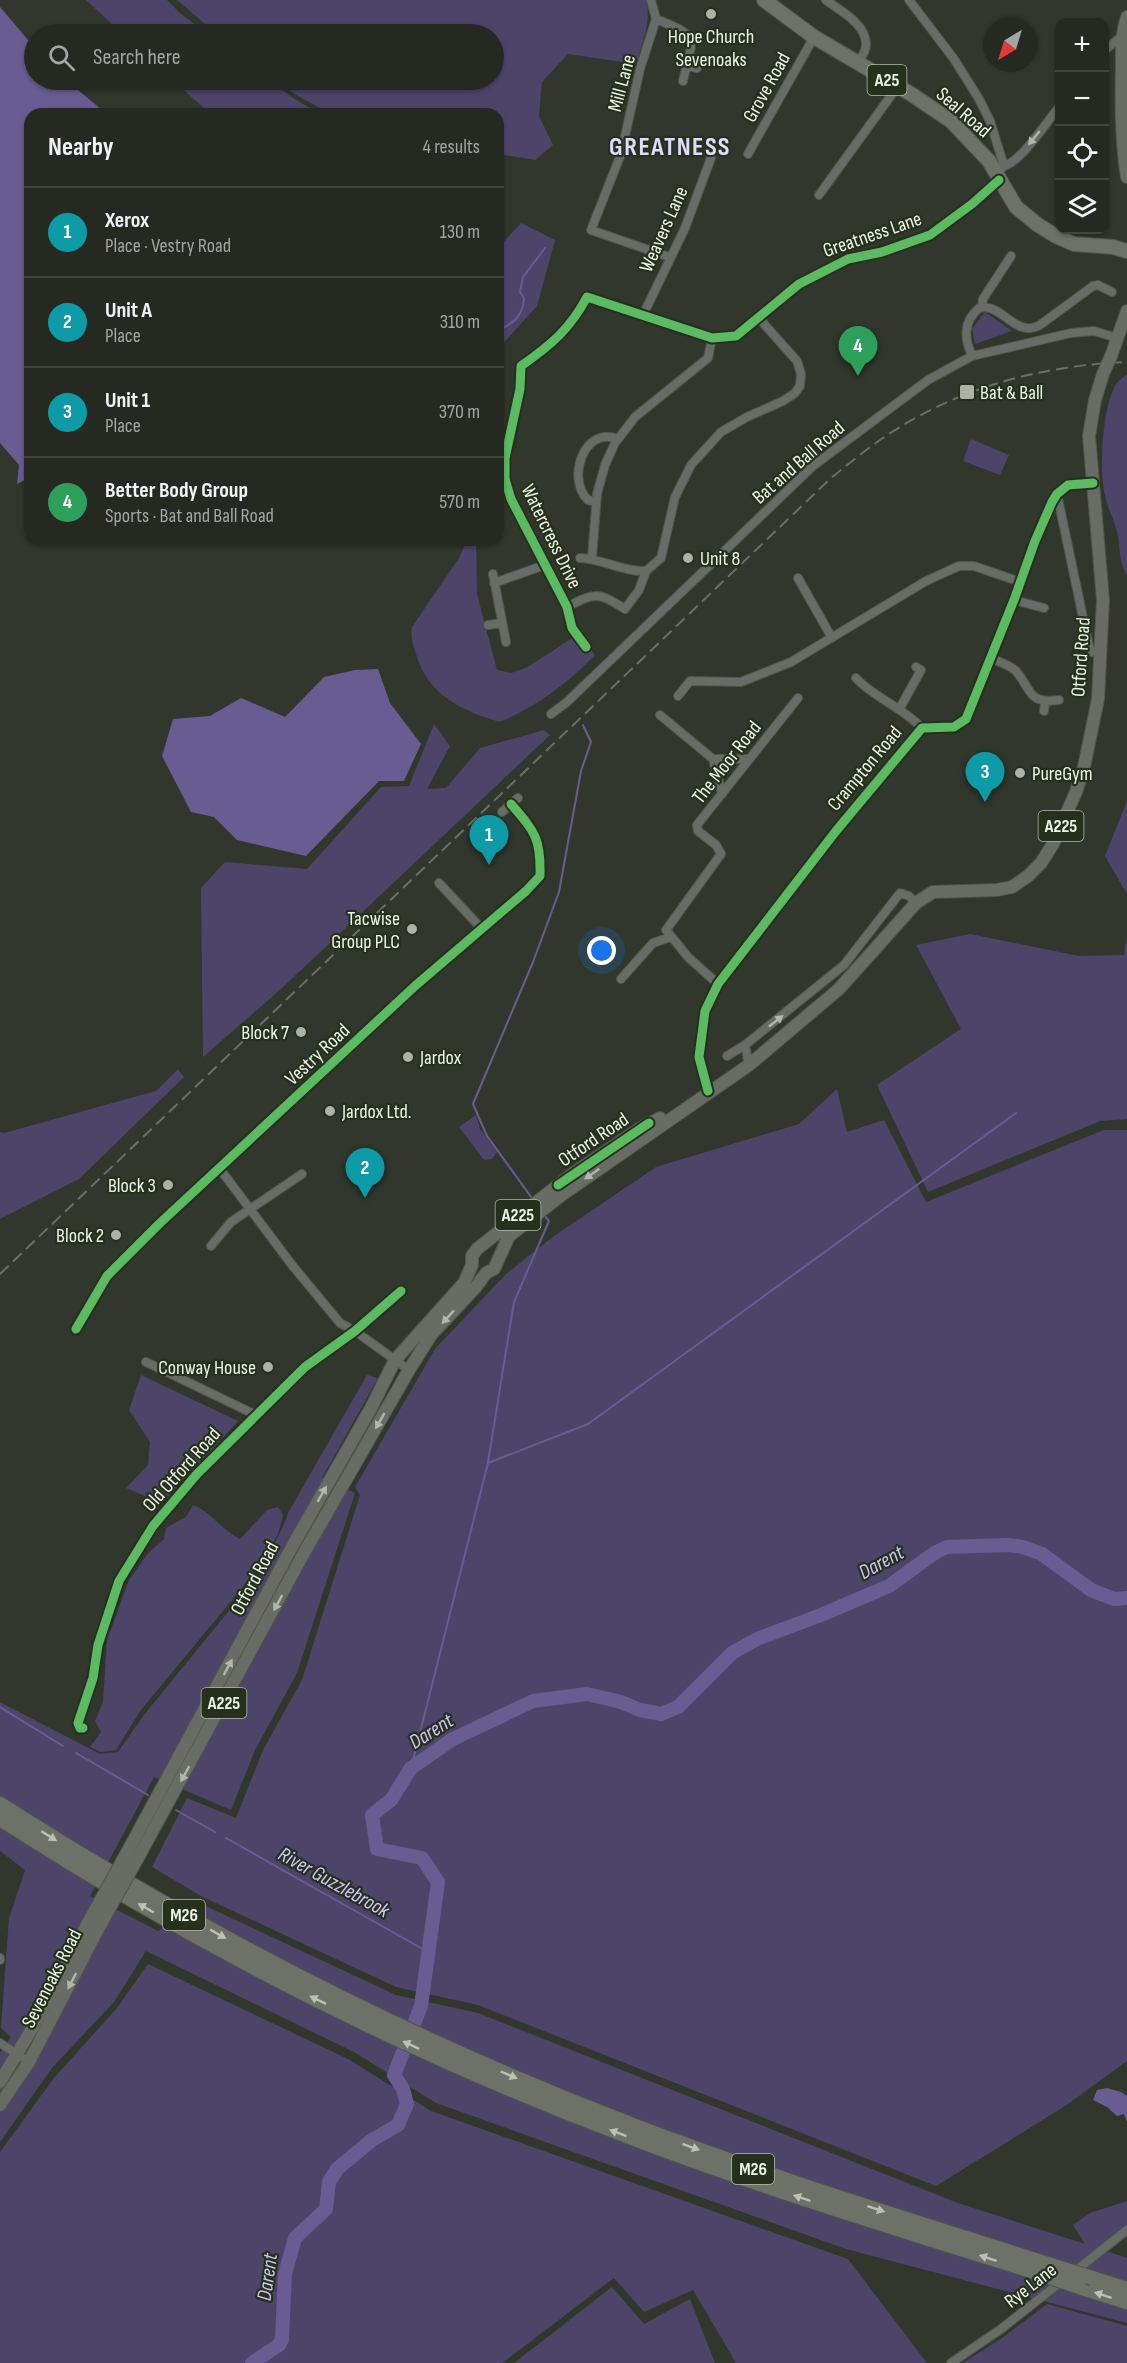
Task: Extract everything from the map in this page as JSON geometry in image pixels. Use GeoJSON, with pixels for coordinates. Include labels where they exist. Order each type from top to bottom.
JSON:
{"type":"FeatureCollection","features":[{"type":"Feature","properties":{"kind":"highway","name":"Seal Road"},"geometry":{"type":"LineString","coordinates":[[764,0],[814,37],[935,109],[959,128],[1000,173],[1019,210],[1056,236],[1081,246],[1113,247],[1127,251]]}},
{"type":"Feature","properties":{"kind":"highway","name":"M26"},"geometry":{"type":"LineString","coordinates":[[0,1804],[162,1903],[373,2020]]}},
{"type":"Feature","properties":{"kind":"highway","name":"M26"},"geometry":{"type":"LineString","coordinates":[[0,1819],[171,1922],[276,1979],[373,2020],[574,2116],[804,2199],[1127,2302]]}},
{"type":"Feature","properties":{"kind":"highway","name":"M26"},"geometry":{"type":"LineString","coordinates":[[454,2058],[712,2154],[1127,2289]]}},
{"type":"Feature","properties":{"kind":"main road"},"geometry":{"type":"LineString","coordinates":[[1127,17],[1123,35],[1121,103],[1123,151],[1127,177]]}},
{"type":"Feature","properties":{"kind":"main road","name":"Otford Road"},"geometry":{"type":"LineString","coordinates":[[93,1926],[409,1371],[431,1335],[486,1273],[494,1269],[509,1236],[563,1194],[708,1091],[749,1065],[839,988],[916,903],[933,892],[997,890],[1012,887],[1041,863],[1053,844],[1076,792],[1084,767],[1098,699],[1103,600],[1089,436],[1095,400],[1127,311]]}},
{"type":"Feature","properties":{"kind":"main road","name":"Otford Road"},"geometry":{"type":"LineString","coordinates":[[135,1850],[395,1360],[464,1283],[472,1265],[472,1256],[507,1222],[571,1174],[639,1129],[708,1091]]}},
{"type":"Feature","properties":{"kind":"main road","name":"A225"},"geometry":{"type":"LineString","coordinates":[[480,1247],[492,1248],[498,1260]]}},
{"type":"Feature","properties":{"kind":"main road"},"geometry":{"type":"LineString","coordinates":[[472,1265],[476,1270],[486,1273]]}},
{"type":"Feature","properties":{"kind":"main road","name":"Sevenoaks Road"},"geometry":{"type":"LineString","coordinates":[[0,2082],[93,1926]]}},
{"type":"Feature","properties":{"kind":"main road","name":"Sevenoaks Road"},"geometry":{"type":"LineString","coordinates":[[0,2105],[29,2062],[93,1926]]}},
{"type":"Feature","properties":{"kind":"street"},"geometry":{"type":"LineString","coordinates":[[651,0],[656,19],[682,30],[690,37],[691,43],[683,81]]}},
{"type":"Feature","properties":{"kind":"street"},"geometry":{"type":"LineString","coordinates":[[826,0],[848,15],[864,37],[866,45],[858,62]]}},
{"type":"Feature","properties":{"kind":"street"},"geometry":{"type":"LineString","coordinates":[[909,0],[954,59],[979,99],[990,121],[1000,173]]}},
{"type":"Feature","properties":{"kind":"street","name":"Mill Lane"},"geometry":{"type":"LineString","coordinates":[[656,19],[640,69],[621,154],[591,230],[669,257]]}},
{"type":"Feature","properties":{"kind":"street"},"geometry":{"type":"LineString","coordinates":[[1109,47],[1123,35]]}},
{"type":"Feature","properties":{"kind":"street","name":"Grove Road"},"geometry":{"type":"LineString","coordinates":[[748,154],[814,37]]}},
{"type":"Feature","properties":{"kind":"street"},"geometry":{"type":"LineString","coordinates":[[687,66],[697,68]]}},
{"type":"Feature","properties":{"kind":"street"},"geometry":{"type":"LineString","coordinates":[[819,195],[898,86]]}},
{"type":"Feature","properties":{"kind":"street","name":"Greatness Lane"},"geometry":{"type":"LineString","coordinates":[[712,338],[736,336],[799,284],[819,272],[848,259],[882,252],[930,235],[972,204],[1019,155],[1055,111]]}},
{"type":"Feature","properties":{"kind":"street","name":"Weavers Lane"},"geometry":{"type":"LineString","coordinates":[[644,313],[692,211],[711,158]]}},
{"type":"Feature","properties":{"kind":"street"},"geometry":{"type":"LineString","coordinates":[[972,356],[966,340],[966,327],[974,313],[981,307],[983,299],[1011,255]]}},
{"type":"Feature","properties":{"kind":"street"},"geometry":{"type":"LineString","coordinates":[[981,307],[990,308],[1023,328],[1031,329],[1060,312],[1093,286],[1098,285],[1112,292]]}},
{"type":"Feature","properties":{"kind":"street","name":"Watercress Drive"},"geometry":{"type":"LineString","coordinates":[[586,647],[572,628],[567,607],[511,499],[505,479],[505,458],[520,389],[521,366],[552,344],[569,326],[587,297],[644,313]]}},
{"type":"Feature","properties":{"kind":"street"},"geometry":{"type":"LineString","coordinates":[[592,558],[596,502],[604,469],[618,439],[634,417],[708,358],[712,338],[644,313]]}},
{"type":"Feature","properties":{"kind":"street"},"geometry":{"type":"LineString","coordinates":[[567,607],[588,596],[604,596],[625,609],[639,590],[646,571],[661,558],[675,497],[691,465],[721,432],[783,401],[795,393],[800,386],[801,374],[797,361],[764,324],[761,317]]}},
{"type":"Feature","properties":{"kind":"street","name":"Bat and Ball Road"},"geometry":{"type":"LineString","coordinates":[[551,714],[567,702],[813,466],[928,380],[972,356],[1071,333],[1094,331],[1117,339]]}},
{"type":"Feature","properties":{"kind":"street"},"geometry":{"type":"LineString","coordinates":[[596,502],[588,500],[580,491],[578,472],[581,458],[589,444],[597,439],[604,436],[618,439]]}},
{"type":"Feature","properties":{"kind":"street","name":"Crampton Road"},"geometry":{"type":"LineString","coordinates":[[708,1091],[699,1057],[705,1011],[717,984],[836,831],[922,728],[954,727],[966,719],[1035,541],[1057,494],[1068,485],[1093,483]]}},
{"type":"Feature","properties":{"kind":"street","name":"Otford Road"},"geometry":{"type":"LineString","coordinates":[[1057,494],[1092,652]]}},
{"type":"Feature","properties":{"kind":"street"},"geometry":{"type":"LineString","coordinates":[[580,558],[592,558],[626,570],[646,571]]}},
{"type":"Feature","properties":{"kind":"street"},"geometry":{"type":"LineString","coordinates":[[506,642],[494,579],[545,565]]}},
{"type":"Feature","properties":{"kind":"street"},"geometry":{"type":"LineString","coordinates":[[678,696],[690,681],[741,682],[791,662],[926,581],[959,567],[974,566],[1020,582]]}},
{"type":"Feature","properties":{"kind":"street"},"geometry":{"type":"LineString","coordinates":[[798,578],[832,638]]}},
{"type":"Feature","properties":{"kind":"street"},"geometry":{"type":"LineString","coordinates":[[1014,600],[1044,608]]}},
{"type":"Feature","properties":{"kind":"street"},"geometry":{"type":"LineString","coordinates":[[488,625],[502,623]]}},
{"type":"Feature","properties":{"kind":"street"},"geometry":{"type":"LineString","coordinates":[[991,658],[1016,671],[1028,692],[1034,697],[1045,702],[1059,700]]}},
{"type":"Feature","properties":{"kind":"street"},"geometry":{"type":"LineString","coordinates":[[900,708],[921,670],[916,667]]}},
{"type":"Feature","properties":{"kind":"street"},"geometry":{"type":"LineString","coordinates":[[856,678],[861,684],[900,708],[922,728]]}},
{"type":"Feature","properties":{"kind":"street","name":"The Moor Road"},"geometry":{"type":"LineString","coordinates":[[670,937],[666,931],[667,927],[721,854],[718,847],[697,828],[798,698]]}},
{"type":"Feature","properties":{"kind":"street"},"geometry":{"type":"LineString","coordinates":[[1044,711],[1045,702]]}},
{"type":"Feature","properties":{"kind":"street"},"geometry":{"type":"LineString","coordinates":[[660,715],[713,759],[722,794]]}},
{"type":"Feature","properties":{"kind":"street"},"geometry":{"type":"LineString","coordinates":[[713,759],[749,759]]}},
{"type":"Feature","properties":{"kind":"street","name":"Vestry Road"},"geometry":{"type":"LineString","coordinates":[[76,1329],[107,1276],[159,1224],[415,986],[526,891],[540,876],[541,855],[535,832],[514,801],[502,812]]}},
{"type":"Feature","properties":{"kind":"street"},"geometry":{"type":"LineString","coordinates":[[439,883],[481,928]]}},
{"type":"Feature","properties":{"kind":"street","name":"Otford Road"},"geometry":{"type":"LineString","coordinates":[[727,1056],[745,1045],[844,965],[900,893],[909,896],[916,903]]}},
{"type":"Feature","properties":{"kind":"street"},"geometry":{"type":"LineString","coordinates":[[621,979],[653,943],[670,937],[717,984]]}},
{"type":"Feature","properties":{"kind":"street"},"geometry":{"type":"LineString","coordinates":[[745,1045],[749,1065]]}},
{"type":"Feature","properties":{"kind":"street"},"geometry":{"type":"LineString","coordinates":[[220,1169],[292,1265],[340,1323],[355,1331],[409,1371]]}},
{"type":"Feature","properties":{"kind":"street"},"geometry":{"type":"LineString","coordinates":[[211,1246],[231,1222],[303,1174]]}},
{"type":"Feature","properties":{"kind":"street","name":"Old Otford Road"},"geometry":{"type":"LineString","coordinates":[[83,1728],[79,1726],[79,1718],[93,1678],[98,1645],[119,1581],[135,1552],[174,1499],[256,1414],[304,1367],[355,1331],[401,1291]]}},
{"type":"Feature","properties":{"kind":"street"},"geometry":{"type":"LineString","coordinates":[[146,1362],[256,1414]]}},
{"type":"Feature","properties":{"kind":"street"},"geometry":{"type":"LineString","coordinates":[[0,2043],[29,2062]]}},
{"type":"Feature","properties":{"kind":"street","name":"Rye Lane"},"geometry":{"type":"LineString","coordinates":[[951,2363],[1001,2329],[1127,2230]]}},
{"type":"Feature","properties":{"kind":"shaded area"},"geometry":{"type":"Polygon","coordinates":[[[86,0],[167,0],[194,24],[112,24],[86,0]]]}},
{"type":"Feature","properties":{"kind":"shaded area"},"geometry":{"type":"Polygon","coordinates":[[[177,0],[646,0],[648,8],[646,32],[636,64],[568,54],[542,82],[539,116],[553,145],[535,160],[504,155],[504,108],[320,108],[289,90],[504,90],[504,24],[205,24],[177,0]]]}},
{"type":"Feature","properties":{"kind":"shaded area"},"geometry":{"type":"Polygon","coordinates":[[[0,7],[24,35],[24,90],[78,90],[100,108],[24,108],[24,480],[17,484],[19,465],[0,443],[0,7]]]}},
{"type":"Feature","properties":{"kind":"shaded area"},"geometry":{"type":"Polygon","coordinates":[[[183,90],[282,90],[310,108],[204,108],[183,90]]]}},
{"type":"Feature","properties":{"kind":"shaded area"},"geometry":{"type":"Polygon","coordinates":[[[521,223],[555,240],[537,306],[504,342],[504,241],[521,223]]]}},
{"type":"Feature","properties":{"kind":"shaded area"},"geometry":{"type":"Polygon","coordinates":[[[985,312],[1012,331],[975,344],[972,329],[985,312]]]}},
{"type":"Feature","properties":{"kind":"shaded area"},"geometry":{"type":"Polygon","coordinates":[[[1127,374],[1127,575],[1121,560],[1117,530],[1105,496],[1102,455],[1105,421],[1112,393],[1118,382],[1127,374]]]}},
{"type":"Feature","properties":{"kind":"shaded area"},"geometry":{"type":"Polygon","coordinates":[[[971,439],[1009,455],[1000,475],[963,461],[971,439]]]}},
{"type":"Feature","properties":{"kind":"shaded area"},"geometry":{"type":"Polygon","coordinates":[[[464,546],[476,546],[477,594],[497,670],[511,673],[528,667],[574,637],[583,651],[589,647],[595,655],[551,693],[527,709],[500,722],[460,706],[438,691],[421,668],[412,640],[412,627],[459,558],[464,546]]]}},
{"type":"Feature","properties":{"kind":"shaded area"},"geometry":{"type":"Polygon","coordinates":[[[378,669],[390,703],[421,744],[404,781],[379,781],[306,856],[237,840],[214,817],[191,812],[162,756],[173,719],[210,716],[241,698],[285,717],[324,677],[355,670],[378,669]]]}},
{"type":"Feature","properties":{"kind":"shaded area"},"geometry":{"type":"Polygon","coordinates":[[[434,724],[450,746],[427,789],[446,788],[480,748],[544,730],[550,735],[282,988],[203,1057],[201,888],[225,862],[307,869],[381,787],[409,786],[434,724]]]}},
{"type":"Feature","properties":{"kind":"shaded area"},"geometry":{"type":"Polygon","coordinates":[[[1127,801],[1127,894],[1105,856],[1127,801]]]}},
{"type":"Feature","properties":{"kind":"shaded area"},"geometry":{"type":"Polygon","coordinates":[[[970,934],[1079,956],[1124,955],[1127,936],[1127,1119],[1100,1121],[928,1192],[877,1085],[961,1029],[916,945],[970,934]]]}},
{"type":"Feature","properties":{"kind":"shaded area"},"geometry":{"type":"Polygon","coordinates":[[[178,1069],[184,1077],[79,1179],[0,1219],[0,1132],[4,1133],[156,1091],[178,1069]]]}},
{"type":"Feature","properties":{"kind":"shaded area"},"geometry":{"type":"Polygon","coordinates":[[[837,1089],[847,1132],[884,1120],[926,1202],[1104,1130],[1127,1130],[1127,2061],[1065,2106],[936,2186],[478,2005],[396,1987],[201,1896],[152,1867],[187,1798],[236,1818],[263,1750],[302,1680],[360,1495],[355,1487],[435,1349],[506,1274],[554,1236],[656,1167],[799,1124],[837,1089]]]}},
{"type":"Feature","properties":{"kind":"shaded area"},"geometry":{"type":"Polygon","coordinates":[[[476,1115],[480,1129],[497,1152],[492,1159],[484,1160],[459,1127],[476,1115]]]}},
{"type":"Feature","properties":{"kind":"shaded area"},"geometry":{"type":"Polygon","coordinates":[[[141,1375],[238,1421],[162,1503],[126,1488],[148,1465],[150,1442],[129,1410],[141,1375]]]}},
{"type":"Feature","properties":{"kind":"shaded area"},"geometry":{"type":"Polygon","coordinates":[[[367,1375],[378,1378],[322,1478],[355,1493],[297,1673],[255,1750],[231,1810],[154,1777],[90,1896],[158,1931],[197,1902],[396,1995],[478,2013],[958,2203],[1085,2244],[1073,2225],[1090,2213],[1127,2201],[1127,2227],[1100,2249],[1127,2258],[1127,2323],[846,2249],[436,2103],[354,2052],[146,1951],[114,2002],[52,2068],[0,2142],[0,2053],[11,2037],[1,2028],[9,1918],[25,1870],[0,1851],[0,1702],[100,1754],[118,1752],[144,1715],[267,1564],[288,1513],[367,1375]]]}},
{"type":"Feature","properties":{"kind":"shaded area"},"geometry":{"type":"Polygon","coordinates":[[[193,1505],[206,1512],[227,1531],[240,1539],[267,1510],[278,1507],[283,1515],[278,1534],[262,1564],[140,1711],[116,1750],[101,1752],[90,1747],[101,1732],[95,1721],[103,1702],[107,1640],[129,1580],[149,1552],[164,1539],[166,1528],[186,1517],[193,1505]]]}},
{"type":"Feature","properties":{"kind":"shaded area"},"geometry":{"type":"Polygon","coordinates":[[[148,1964],[350,2060],[431,2111],[848,2259],[927,2363],[736,2363],[693,2290],[644,2312],[614,2278],[502,2363],[0,2363],[0,2152],[54,2078],[117,2008],[148,1964]]]}},
{"type":"Feature","properties":{"kind":"shaded area"},"geometry":{"type":"Polygon","coordinates":[[[1107,2088],[1127,2096],[1127,2122],[1124,2114],[1117,2116],[1107,2107],[1093,2100],[1097,2090],[1107,2088]]]}},
{"type":"Feature","properties":{"kind":"shaded area"},"geometry":{"type":"Polygon","coordinates":[[[612,2287],[644,2324],[690,2299],[715,2363],[514,2363],[612,2287]]]}},
{"type":"Feature","properties":{"kind":"shaded area"},"geometry":{"type":"Polygon","coordinates":[[[1047,2304],[1127,2326],[1127,2363],[963,2363],[1005,2336],[1047,2304]]]}},
{"type":"Feature","properties":{"kind":"waterway"},"geometry":{"type":"LineString","coordinates":[[504,327],[520,314],[524,298],[520,292],[523,277],[545,248]]}},
{"type":"Feature","properties":{"kind":"waterway"},"geometry":{"type":"LineString","coordinates":[[534,1201],[487,1136],[473,1104],[533,962],[559,892],[581,771],[591,742],[583,725]]}},
{"type":"Feature","properties":{"kind":"waterway"},"geometry":{"type":"LineString","coordinates":[[411,1768],[488,1463],[588,1424],[1016,1113]]}},
{"type":"Feature","properties":{"kind":"waterway"},"geometry":{"type":"LineString","coordinates":[[488,1462],[514,1302],[549,1221],[544,1215]]}},
{"type":"Feature","properties":{"kind":"waterway","name":"Darent"},"geometry":{"type":"LineString","coordinates":[[252,2363],[279,2345],[282,2339],[285,2274],[295,2238],[326,2209],[329,2182],[337,2169],[372,2140],[398,2125],[407,2104],[403,2089],[394,2075],[421,2006],[438,1882],[422,1858],[377,1849],[372,1815],[391,1800],[411,1768],[453,1739],[533,1701],[587,1694],[661,1714],[678,1707],[732,1653],[757,1639],[889,1586],[936,1552],[947,1547],[1007,1545],[1023,1547],[1042,1554],[1091,1590],[1114,1599],[1127,1598]]}},
{"type":"Feature","properties":{"kind":"waterway","name":"River Guzzlebrook"},"geometry":{"type":"LineString","coordinates":[[0,1707],[63,1746]]}},
{"type":"Feature","properties":{"kind":"waterway","name":"River Guzzlebrook"},"geometry":{"type":"LineString","coordinates":[[76,1753],[148,1795]]}},
{"type":"Feature","properties":{"kind":"waterway","name":"River Guzzlebrook"},"geometry":{"type":"LineString","coordinates":[[176,1810],[215,1832]]}},
{"type":"Feature","properties":{"kind":"waterway","name":"River Guzzlebrook"},"geometry":{"type":"LineString","coordinates":[[226,1838],[428,1952]]}},
{"type":"Feature","properties":{"kind":"railway"},"geometry":{"type":"LineString","coordinates":[[0,1274],[847,465],[873,445],[926,412],[981,389],[1038,373],[1127,362]]}},
{"type":"Feature","properties":{"kind":"cycle path"},"geometry":{"type":"LineString","coordinates":[[586,647],[572,628],[567,607],[511,499],[505,479],[505,458],[520,389],[521,366],[559,336],[587,297],[712,338],[736,336],[799,284],[848,259],[882,252],[930,235],[972,204],[999,180]]}},
{"type":"Feature","properties":{"kind":"cycle path"},"geometry":{"type":"LineString","coordinates":[[708,1091],[699,1057],[705,1011],[718,984],[836,831],[922,728],[954,727],[966,719],[1052,502],[1057,494],[1068,485],[1093,483]]}},
{"type":"Feature","properties":{"kind":"cycle path"},"geometry":{"type":"LineString","coordinates":[[76,1329],[107,1276],[159,1224],[415,986],[526,891],[540,876],[538,844],[535,836],[511,804]]}},
{"type":"Feature","properties":{"kind":"cycle path"},"geometry":{"type":"LineString","coordinates":[[558,1185],[649,1123]]}},
{"type":"Feature","properties":{"kind":"cycle path"},"geometry":{"type":"LineString","coordinates":[[83,1728],[80,1728],[78,1723],[93,1678],[98,1645],[119,1581],[153,1526],[197,1474],[305,1367],[355,1331],[401,1291]]}},
{"type":"Feature","properties":{"kind":"place","name":"Hope Church Sevenoaks"},"geometry":{"type":"Point","coordinates":[711,14]}},
{"type":"Feature","properties":{"kind":"place","name":"Better Body Group"},"geometry":{"type":"Point","coordinates":[858,376]}},
{"type":"Feature","properties":{"kind":"place","name":"Bat & Ball"},"geometry":{"type":"Point","coordinates":[967,392]}},
{"type":"Feature","properties":{"kind":"place","name":"Unit 8"},"geometry":{"type":"Point","coordinates":[688,558]}},
{"type":"Feature","properties":{"kind":"place","name":"PureGym"},"geometry":{"type":"Point","coordinates":[1020,773]}},
{"type":"Feature","properties":{"kind":"place","name":"Unit 1"},"geometry":{"type":"Point","coordinates":[985,802]}},
{"type":"Feature","properties":{"kind":"place","name":"Xerox"},"geometry":{"type":"Point","coordinates":[489,865]}},
{"type":"Feature","properties":{"kind":"place","name":"Tacwise Group PLC"},"geometry":{"type":"Point","coordinates":[412,929]}},
{"type":"Feature","properties":{"kind":"place","name":"Block 7"},"geometry":{"type":"Point","coordinates":[301,1032]}},
{"type":"Feature","properties":{"kind":"place","name":"Jardox"},"geometry":{"type":"Point","coordinates":[408,1057]}},
{"type":"Feature","properties":{"kind":"place","name":"Jardox Ltd."},"geometry":{"type":"Point","coordinates":[330,1111]}},
{"type":"Feature","properties":{"kind":"place","name":"Block 3"},"geometry":{"type":"Point","coordinates":[168,1185]}},
{"type":"Feature","properties":{"kind":"place","name":"Unit A"},"geometry":{"type":"Point","coordinates":[365,1198]}},
{"type":"Feature","properties":{"kind":"place","name":"Block 2"},"geometry":{"type":"Point","coordinates":[116,1235]}},
{"type":"Feature","properties":{"kind":"place","name":"Conway House"},"geometry":{"type":"Point","coordinates":[268,1367]}},
{"type":"Feature","properties":{"kind":"district","name":"GREATNESS"},"geometry":{"type":"Point","coordinates":[670,146]}}]}
